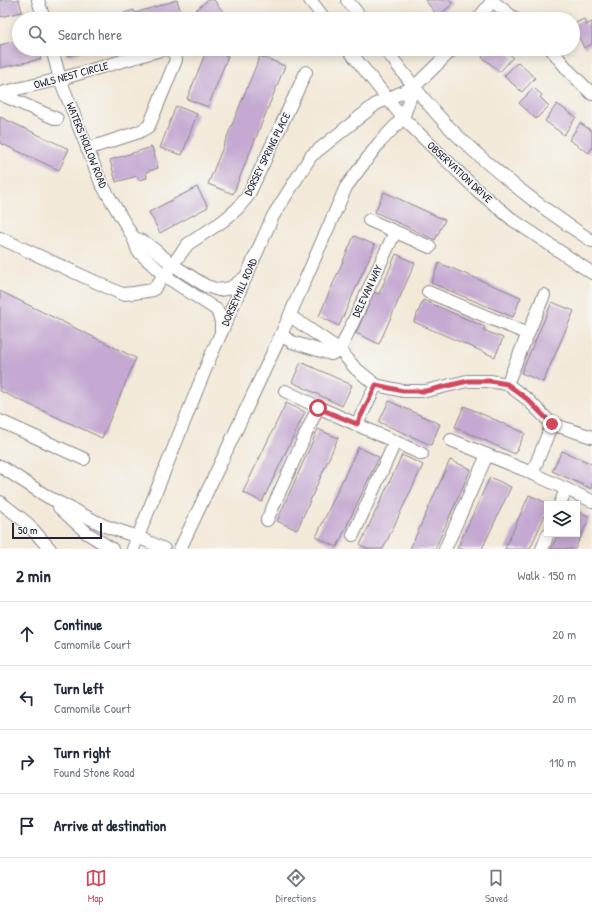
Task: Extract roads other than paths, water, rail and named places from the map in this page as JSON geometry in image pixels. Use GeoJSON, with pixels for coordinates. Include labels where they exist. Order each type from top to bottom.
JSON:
{"type":"FeatureCollection","features":[{"type":"Feature","properties":{"kind":"street"},"geometry":{"type":"LineString","coordinates":[[38,0],[42,12]]}},
{"type":"Feature","properties":{"kind":"street"},"geometry":{"type":"LineString","coordinates":[[310,0],[319,12]]}},
{"type":"Feature","properties":{"kind":"street"},"geometry":{"type":"LineString","coordinates":[[347,0],[356,12]]}},
{"type":"Feature","properties":{"kind":"street"},"geometry":{"type":"LineString","coordinates":[[483,12],[492,0],[507,12]]}},
{"type":"Feature","properties":{"kind":"street","name":"WATERS HOLLOW ROAD"},"geometry":{"type":"LineString","coordinates":[[54,56],[60,79],[101,183],[133,237],[138,252],[165,276],[217,310],[221,321],[221,333]]}},
{"type":"Feature","properties":{"kind":"street","name":"OWLS NEST CIRCLE"},"geometry":{"type":"LineString","coordinates":[[0,94],[140,56]]}},
{"type":"Feature","properties":{"kind":"street","name":"OWLS NEST CIRCLE"},"geometry":{"type":"LineString","coordinates":[[87,149],[139,132],[149,126],[176,60],[175,56]]}},
{"type":"Feature","properties":{"kind":"street","name":"OBSERVATION DRIVE"},"geometry":{"type":"LineString","coordinates":[[353,56],[403,118],[478,192],[513,220],[592,274]]}},
{"type":"Feature","properties":{"kind":"street"},"geometry":{"type":"LineString","coordinates":[[390,56],[414,87],[461,139],[512,184],[592,241]]}},
{"type":"Feature","properties":{"kind":"street","name":"DORSEYMILL ROAD"},"geometry":{"type":"LineString","coordinates":[[133,549],[221,333],[272,216],[311,156],[376,104],[414,87],[446,56]]}},
{"type":"Feature","properties":{"kind":"street"},"geometry":{"type":"LineString","coordinates":[[557,56],[568,70],[592,94]]}},
{"type":"Feature","properties":{"kind":"street","name":"DORSEY SPRING PLACE"},"geometry":{"type":"LineString","coordinates":[[0,238],[122,294],[134,294],[153,290],[173,266],[188,244],[223,221],[237,209],[248,196],[306,72]]}},
{"type":"Feature","properties":{"kind":"street","name":"DORSEYMILL ROAD"},"geometry":{"type":"LineString","coordinates":[[180,549],[290,316],[346,187],[379,142],[403,118],[414,87]]}},
{"type":"Feature","properties":{"kind":"street"},"geometry":{"type":"LineString","coordinates":[[0,94],[57,119]]}},
{"type":"Feature","properties":{"kind":"street"},"geometry":{"type":"LineString","coordinates":[[370,220],[430,247]]}},
{"type":"Feature","properties":{"kind":"street","name":"DELEVAN WAY"},"geometry":{"type":"LineString","coordinates":[[340,350],[395,232]]}},
{"type":"Feature","properties":{"kind":"street"},"geometry":{"type":"LineString","coordinates":[[133,237],[146,243],[173,266],[206,286],[220,290],[230,288],[246,277]]}},
{"type":"Feature","properties":{"kind":"street"},"geometry":{"type":"LineString","coordinates":[[428,292],[528,334]]}},
{"type":"Feature","properties":{"kind":"street"},"geometry":{"type":"LineString","coordinates":[[507,384],[544,295]]}},
{"type":"Feature","properties":{"kind":"street"},"geometry":{"type":"LineString","coordinates":[[290,316],[340,350],[355,368],[376,385],[403,391],[426,391],[468,381],[490,381],[507,384],[527,399],[552,424],[592,437]]}},
{"type":"Feature","properties":{"kind":"street"},"geometry":{"type":"LineString","coordinates":[[280,336],[292,342],[331,354],[340,350]]}},
{"type":"Feature","properties":{"kind":"street"},"geometry":{"type":"LineString","coordinates":[[357,424],[376,385]]}},
{"type":"Feature","properties":{"kind":"street"},"geometry":{"type":"LineString","coordinates":[[285,391],[318,408],[422,454]]}},
{"type":"Feature","properties":{"kind":"street"},"geometry":{"type":"LineString","coordinates":[[267,520],[318,408]]}},
{"type":"Feature","properties":{"kind":"street"},"geometry":{"type":"LineString","coordinates":[[532,474],[552,424]]}},
{"type":"Feature","properties":{"kind":"street"},"geometry":{"type":"LineString","coordinates":[[2,426],[84,459]]}},
{"type":"Feature","properties":{"kind":"street"},"geometry":{"type":"LineString","coordinates":[[451,440],[592,501]]}},
{"type":"Feature","properties":{"kind":"street"},"geometry":{"type":"LineString","coordinates":[[352,535],[395,442]]}},
{"type":"Feature","properties":{"kind":"street"},"geometry":{"type":"LineString","coordinates":[[445,549],[487,455]]}},
{"type":"Feature","properties":{"kind":"street"},"geometry":{"type":"LineString","coordinates":[[0,466],[48,497],[105,526],[138,537],[164,549]]}},
{"type":"Feature","properties":{"kind":"street"},"geometry":{"type":"LineString","coordinates":[[561,501],[566,489]]}},
{"type":"Feature","properties":{"kind":"street"},"geometry":{"type":"LineString","coordinates":[[48,497],[87,533],[112,549]]}},
{"type":"Feature","properties":{"kind":"street"},"geometry":{"type":"LineString","coordinates":[[0,502],[27,523],[50,549]]}},
{"type":"Feature","properties":{"kind":"street"},"geometry":{"type":"LineString","coordinates":[[542,549],[547,537]]}}]}
